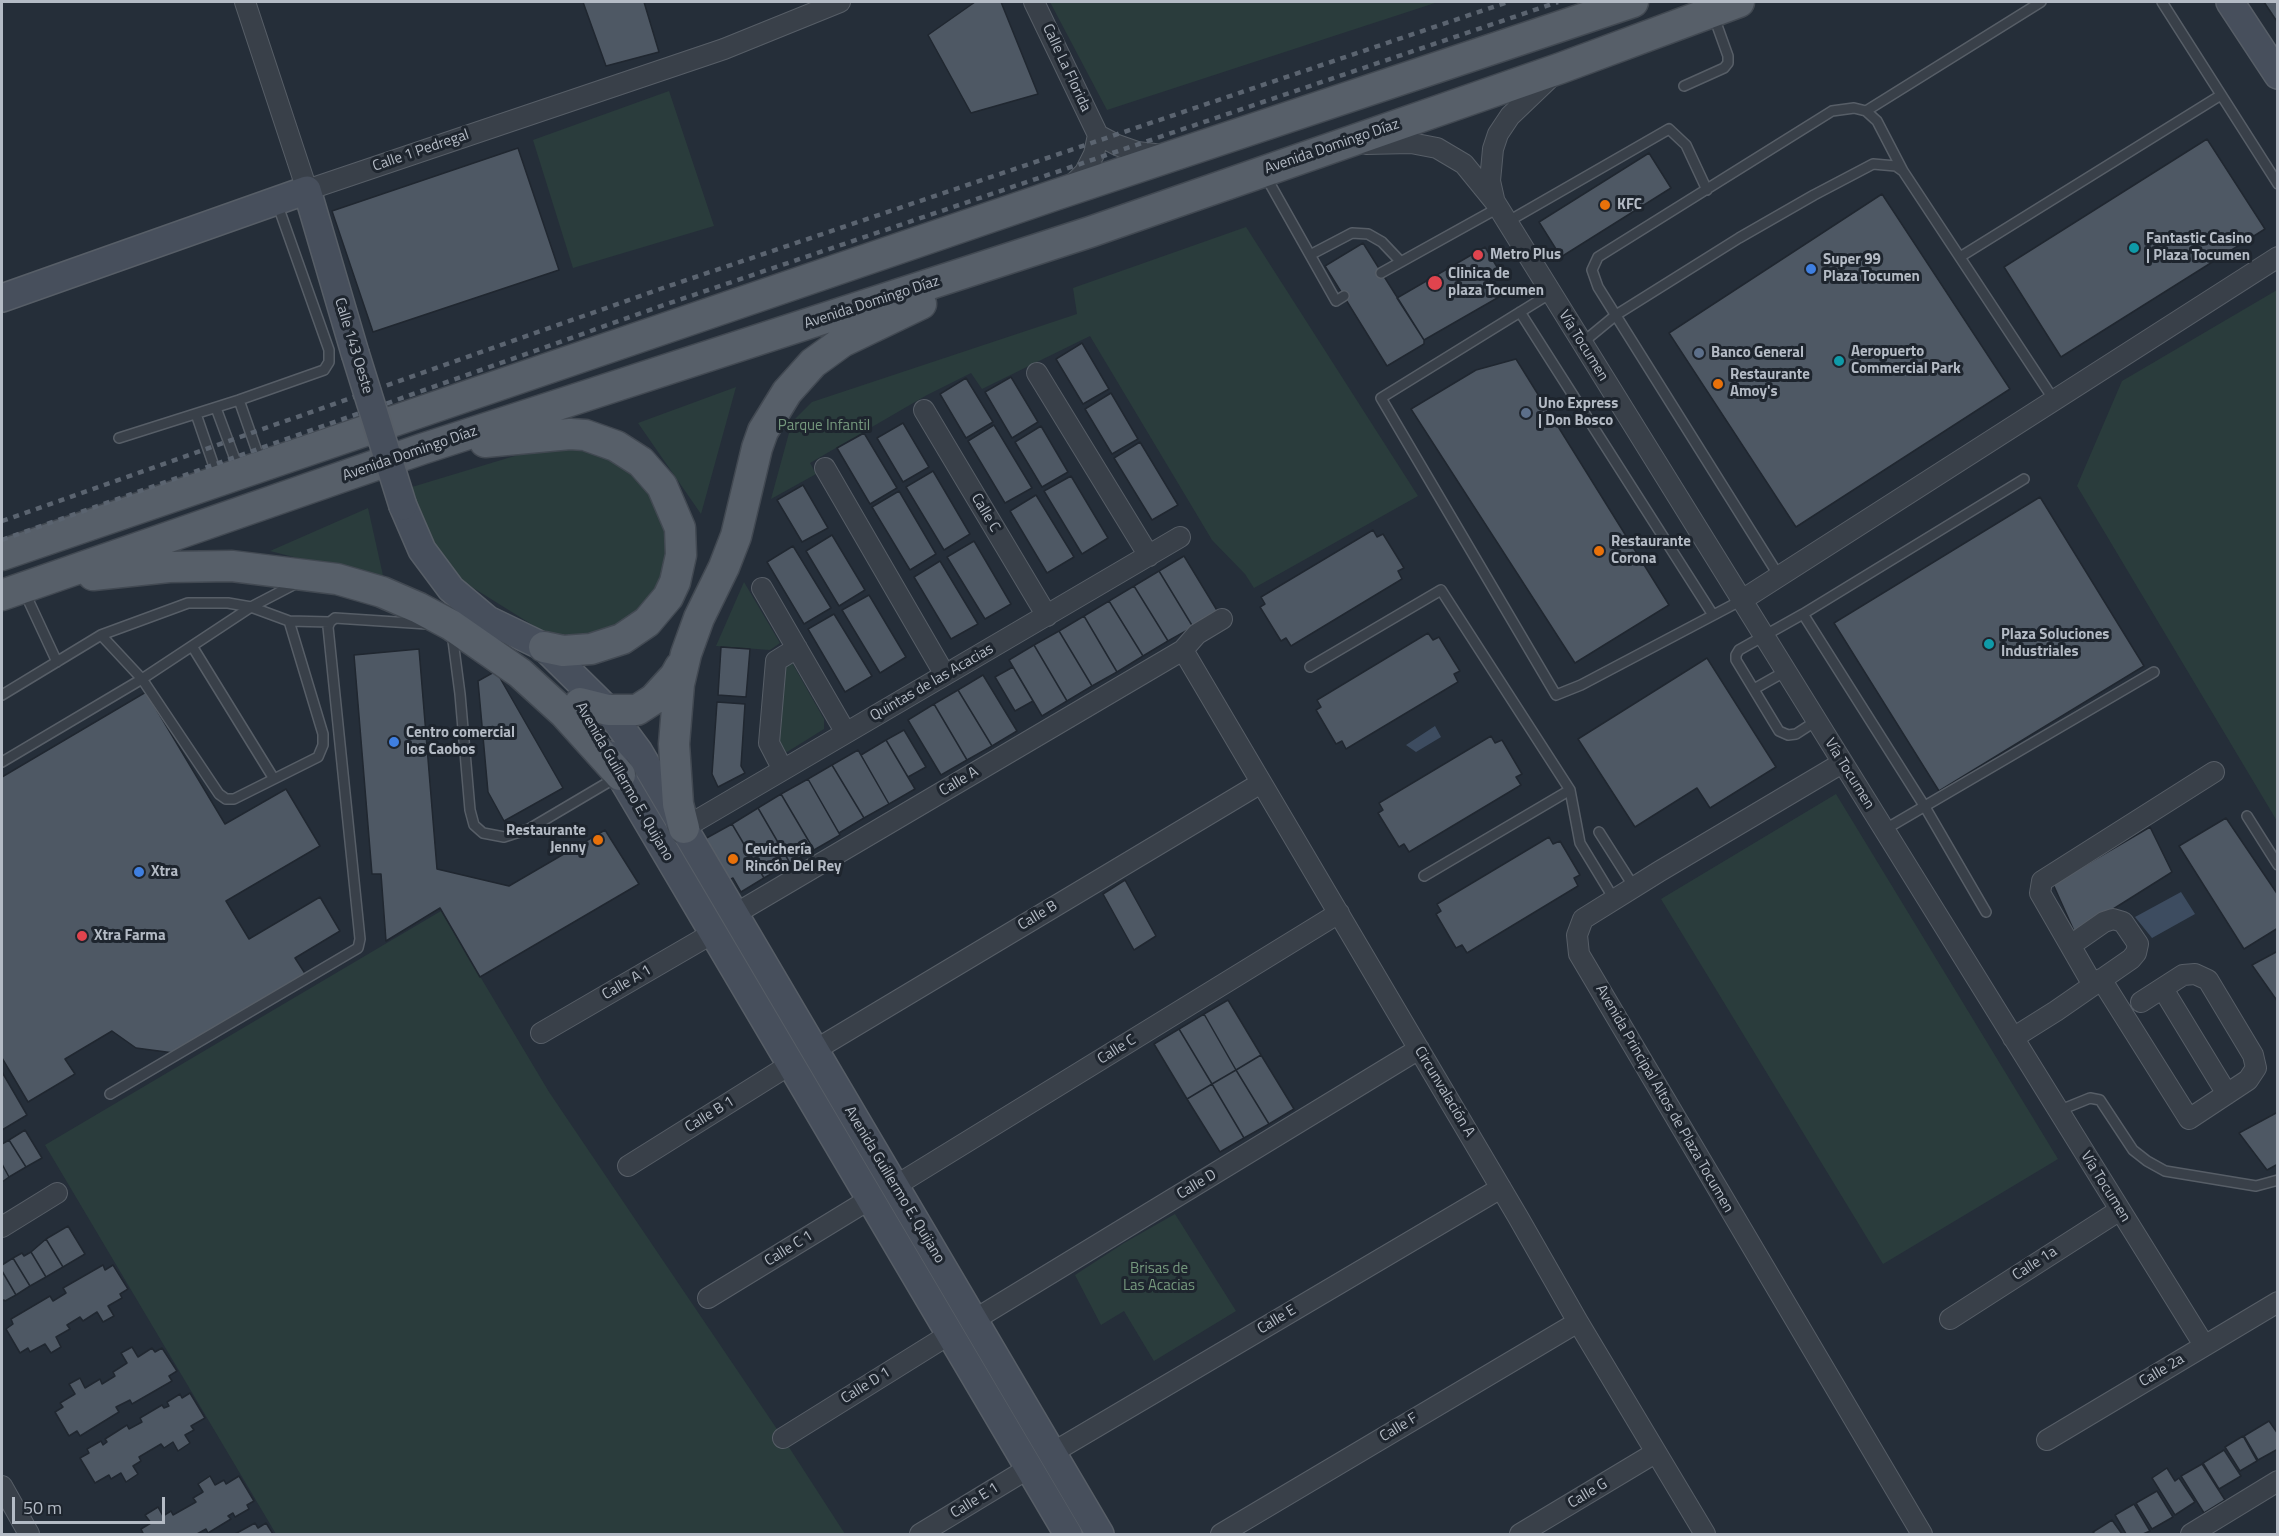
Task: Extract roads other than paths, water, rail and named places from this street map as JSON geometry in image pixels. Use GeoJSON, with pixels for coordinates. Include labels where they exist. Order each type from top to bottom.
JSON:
{"type":"FeatureCollection","features":[{"type":"Feature","properties":{"kind":"main road"},"geometry":{"type":"LineString","coordinates":[[2,555],[1055,195],[1633,2]]}},
{"type":"Feature","properties":{"kind":"main road","name":"Avenida Domingo Díaz"},"geometry":{"type":"LineString","coordinates":[[21,588],[422,449],[1090,232],[1561,68],[1726,7]]}},
{"type":"Feature","properties":{"kind":"main road"},"geometry":{"type":"LineString","coordinates":[[594,707],[637,710],[650,703],[675,676],[736,536],[763,431],[800,375],[842,342],[894,316],[1016,267],[1090,232]]}},
{"type":"Feature","properties":{"kind":"main road"},"geometry":{"type":"LineString","coordinates":[[422,449],[555,434],[585,435],[628,453],[641,462],[662,486],[675,512],[682,540],[680,568],[668,597],[647,622],[608,645],[577,651],[562,651],[538,644]]}},
{"type":"Feature","properties":{"kind":"main road"},"geometry":{"type":"LineString","coordinates":[[21,588],[199,566],[232,566],[314,574],[382,592],[451,625],[496,655],[545,694],[631,775]]}},
{"type":"Feature","properties":{"kind":"main road"},"geometry":{"type":"LineString","coordinates":[[684,828],[678,804],[674,744],[676,702],[686,654]]}},
{"type":"Feature","properties":{"kind":"street","name":"Calle 143 Oeste"},"geometry":{"type":"LineString","coordinates":[[245,2],[307,190],[403,506],[422,550],[451,589],[488,620],[538,644]]}},
{"type":"Feature","properties":{"kind":"street","name":"Calle 1 Pedregal"},"geometry":{"type":"LineString","coordinates":[[2,298],[277,200],[724,49],[840,2]]}},
{"type":"Feature","properties":{"kind":"street","name":"Calle La Florida"},"geometry":{"type":"LineString","coordinates":[[1034,2],[1098,135]]}},
{"type":"Feature","properties":{"kind":"street"},"geometry":{"type":"LineString","coordinates":[[2230,2],[2277,75]]}},
{"type":"Feature","properties":{"kind":"street"},"geometry":{"type":"LineString","coordinates":[[1500,211],[1490,181],[1493,149],[1498,135],[1510,116],[1561,68]]}},
{"type":"Feature","properties":{"kind":"street"},"geometry":{"type":"LineString","coordinates":[[1055,195],[1072,186],[1085,172],[1094,154],[1098,135],[1137,152],[1159,155],[1180,153]]}},
{"type":"Feature","properties":{"kind":"street","name":"Vía Tocumen"},"geometry":{"type":"LineString","coordinates":[[1345,144],[1411,143],[1437,148],[1464,164],[1500,211],[2204,1345]]}},
{"type":"Feature","properties":{"kind":"street"},"geometry":{"type":"LineString","coordinates":[[1742,600],[2277,257]]}},
{"type":"Feature","properties":{"kind":"street"},"geometry":{"type":"LineString","coordinates":[[1037,373],[1149,556]]}},
{"type":"Feature","properties":{"kind":"street","name":"Calle C"},"geometry":{"type":"LineString","coordinates":[[924,410],[1047,616]]}},
{"type":"Feature","properties":{"kind":"street"},"geometry":{"type":"LineString","coordinates":[[825,468],[945,675]]}},
{"type":"Feature","properties":{"kind":"street","name":"Quintas de las Acacias"},"geometry":{"type":"LineString","coordinates":[[684,828],[1180,537]]}},
{"type":"Feature","properties":{"kind":"street"},"geometry":{"type":"LineString","coordinates":[[762,588],[846,733]]}},
{"type":"Feature","properties":{"kind":"street","name":"Calle A"},"geometry":{"type":"LineString","coordinates":[[735,914],[1183,650],[1197,634],[1222,619]]}},
{"type":"Feature","properties":{"kind":"street","name":"Avenida Guillermo E. Quijano"},"geometry":{"type":"LineString","coordinates":[[538,644],[538,657],[594,707],[639,752],[1100,1534]]}},
{"type":"Feature","properties":{"kind":"street"},"geometry":{"type":"LineString","coordinates":[[783,770],[769,743],[776,661],[797,648]]}},
{"type":"Feature","properties":{"kind":"street","name":"Circunvalación A"},"geometry":{"type":"LineString","coordinates":[[1183,650],[1655,1453],[1705,1534]]}},
{"type":"Feature","properties":{"kind":"street","name":"Avenida Guillermo E. Quijano"},"geometry":{"type":"LineString","coordinates":[[594,707],[601,736],[631,775],[713,933],[1068,1534]]}},
{"type":"Feature","properties":{"kind":"street","name":"Avenida Principal Altos de Plaza Tocumen"},"geometry":{"type":"LineString","coordinates":[[1842,763],[1583,919],[1578,935],[1579,954],[1922,1534]]}},
{"type":"Feature","properties":{"kind":"street"},"geometry":{"type":"LineString","coordinates":[[2141,1002],[2183,975],[2195,974],[2208,980],[2253,1054],[2256,1068],[2248,1080],[2188,1119],[2071,945],[2040,893],[2042,881],[2214,772]]}},
{"type":"Feature","properties":{"kind":"street","name":"Calle B"},"geometry":{"type":"LineString","coordinates":[[815,1050],[1262,783]]}},
{"type":"Feature","properties":{"kind":"street","name":"Calle C"},"geometry":{"type":"LineString","coordinates":[[895,1186],[1339,914]]}},
{"type":"Feature","properties":{"kind":"street"},"geometry":{"type":"LineString","coordinates":[[2013,1038],[2131,959],[2138,944],[2123,922],[2113,919],[2104,922],[2071,945]]}},
{"type":"Feature","properties":{"kind":"street","name":"Calle A 1"},"geometry":{"type":"LineString","coordinates":[[541,1034],[713,933]]}},
{"type":"Feature","properties":{"kind":"street"},"geometry":{"type":"LineString","coordinates":[[2163,989],[2227,1094]]}},
{"type":"Feature","properties":{"kind":"street"},"geometry":{"type":"LineString","coordinates":[[776,1039],[800,1025]]}},
{"type":"Feature","properties":{"kind":"street","name":"Calle D"},"geometry":{"type":"LineString","coordinates":[[974,1320],[1419,1049]]}},
{"type":"Feature","properties":{"kind":"street","name":"Calle B 1"},"geometry":{"type":"LineString","coordinates":[[628,1166],[791,1064]]}},
{"type":"Feature","properties":{"kind":"street","name":"Calle E"},"geometry":{"type":"LineString","coordinates":[[1052,1453],[1501,1188]]}},
{"type":"Feature","properties":{"kind":"street"},"geometry":{"type":"LineString","coordinates":[[2,1227],[57,1193]]}},
{"type":"Feature","properties":{"kind":"street","name":"Calle C 1"},"geometry":{"type":"LineString","coordinates":[[708,1298],[870,1199]]}},
{"type":"Feature","properties":{"kind":"street","name":"Calle 1a"},"geometry":{"type":"LineString","coordinates":[[1950,1319],[2120,1210]]}},
{"type":"Feature","properties":{"kind":"street","name":"Calle 2a"},"geometry":{"type":"LineString","coordinates":[[2047,1440],[2277,1302]]}},
{"type":"Feature","properties":{"kind":"street","name":"Calle F"},"geometry":{"type":"LineString","coordinates":[[1221,1534],[1578,1322]]}},
{"type":"Feature","properties":{"kind":"street","name":"Calle D 1"},"geometry":{"type":"LineString","coordinates":[[783,1438],[950,1334]]}},
{"type":"Feature","properties":{"kind":"street","name":"Calle G"},"geometry":{"type":"LineString","coordinates":[[1521,1534],[1655,1453]]}},
{"type":"Feature","properties":{"kind":"street","name":"Calle E 1"},"geometry":{"type":"LineString","coordinates":[[920,1534],[1029,1468]]}},
{"type":"Feature","properties":{"kind":"street"},"geometry":{"type":"LineString","coordinates":[[2191,1534],[2277,1481]]}},
{"type":"Feature","properties":{"kind":"street"},"geometry":{"type":"LineString","coordinates":[[2,1486],[29,1534]]}},
{"type":"Feature","properties":{"kind":"lane"},"geometry":{"type":"LineString","coordinates":[[1866,111],[2041,2]]}},
{"type":"Feature","properties":{"kind":"lane"},"geometry":{"type":"LineString","coordinates":[[2162,2],[2277,184]]}},
{"type":"Feature","properties":{"kind":"lane"},"geometry":{"type":"LineString","coordinates":[[1684,86],[1724,68],[1728,63],[1726,7]]}},
{"type":"Feature","properties":{"kind":"lane"},"geometry":{"type":"LineString","coordinates":[[1960,257],[2221,95]]}},
{"type":"Feature","properties":{"kind":"lane"},"geometry":{"type":"LineString","coordinates":[[1779,576],[1598,287],[1592,270],[1598,257],[1832,111],[1854,108],[1866,111],[1877,121],[1903,171],[2054,400]]}},
{"type":"Feature","properties":{"kind":"lane"},"geometry":{"type":"LineString","coordinates":[[1381,273],[1500,211],[1669,129],[1686,145],[1707,190]]}},
{"type":"Feature","properties":{"kind":"lane"},"geometry":{"type":"LineString","coordinates":[[1582,343],[1616,315],[1739,238],[1873,164],[1896,166],[1903,171]]}},
{"type":"Feature","properties":{"kind":"lane"},"geometry":{"type":"LineString","coordinates":[[1263,171],[1336,301],[1344,296]]}},
{"type":"Feature","properties":{"kind":"lane"},"geometry":{"type":"LineString","coordinates":[[119,438],[216,408],[324,370],[329,362],[329,350],[277,200]]}},
{"type":"Feature","properties":{"kind":"lane"},"geometry":{"type":"LineString","coordinates":[[1310,255],[1352,233],[1368,234],[1382,242],[1401,262]]}},
{"type":"Feature","properties":{"kind":"lane"},"geometry":{"type":"LineString","coordinates":[[1551,293],[1381,398],[1556,696],[1742,600]]}},
{"type":"Feature","properties":{"kind":"lane"},"geometry":{"type":"LineString","coordinates":[[1520,312],[1713,615]]}},
{"type":"Feature","properties":{"kind":"lane"},"geometry":{"type":"LineString","coordinates":[[239,400],[240,473]]}},
{"type":"Feature","properties":{"kind":"lane"},"geometry":{"type":"LineString","coordinates":[[216,408],[240,473]]}},
{"type":"Feature","properties":{"kind":"lane"},"geometry":{"type":"LineString","coordinates":[[195,414],[240,473]]}},
{"type":"Feature","properties":{"kind":"lane"},"geometry":{"type":"LineString","coordinates":[[1816,721],[1796,734],[1788,735],[1779,731],[1736,660],[1739,650],[1803,614],[2024,479]]}},
{"type":"Feature","properties":{"kind":"lane"},"geometry":{"type":"LineString","coordinates":[[2,762],[142,679],[251,607],[314,574]]}},
{"type":"Feature","properties":{"kind":"lane"},"geometry":{"type":"LineString","coordinates":[[21,588],[57,662]]}},
{"type":"Feature","properties":{"kind":"lane"},"geometry":{"type":"LineString","coordinates":[[1310,667],[1441,590],[1570,790],[1580,843],[1614,899]]}},
{"type":"Feature","properties":{"kind":"lane"},"geometry":{"type":"LineString","coordinates":[[2,695],[100,635],[188,603],[228,603],[251,607],[290,621],[330,622]]}},
{"type":"Feature","properties":{"kind":"lane"},"geometry":{"type":"LineString","coordinates":[[1803,614],[1924,807],[1986,912]]}},
{"type":"Feature","properties":{"kind":"lane"},"geometry":{"type":"LineString","coordinates":[[110,1094],[358,948],[360,939],[328,627],[335,618],[451,625],[460,694],[470,810],[474,825],[483,833],[504,837],[529,829],[631,775],[665,798]]}},
{"type":"Feature","properties":{"kind":"lane"},"geometry":{"type":"LineString","coordinates":[[100,635],[142,679],[219,794],[234,799],[318,757],[323,746],[323,734],[290,621]]}},
{"type":"Feature","properties":{"kind":"lane"},"geometry":{"type":"LineString","coordinates":[[192,645],[274,779]]}},
{"type":"Feature","properties":{"kind":"lane"},"geometry":{"type":"LineString","coordinates":[[1754,689],[1786,671]]}},
{"type":"Feature","properties":{"kind":"lane"},"geometry":{"type":"LineString","coordinates":[[1884,831],[2154,672]]}},
{"type":"Feature","properties":{"kind":"lane"},"geometry":{"type":"LineString","coordinates":[[1424,876],[1570,790]]}},
{"type":"Feature","properties":{"kind":"lane"},"geometry":{"type":"LineString","coordinates":[[2247,816],[2277,865]]}},
{"type":"Feature","properties":{"kind":"lane"},"geometry":{"type":"LineString","coordinates":[[1599,832],[1634,887]]}},
{"type":"Feature","properties":{"kind":"lane"},"geometry":{"type":"LineString","coordinates":[[2058,1111],[2090,1098],[2100,1100],[2133,1150],[2165,1171],[2256,1186],[2277,1180]]}},
{"type":"Feature","properties":{"kind":"water"},"geometry":{"type":"Polygon","coordinates":[[[1435,726],[1441,737],[1416,752],[1406,745],[1435,726]]]}},
{"type":"Feature","properties":{"kind":"water"},"geometry":{"type":"Polygon","coordinates":[[[2181,892],[2195,914],[2152,938],[2135,917],[2181,892]]]}},
{"type":"Feature","properties":{"kind":"railway"},"geometry":{"type":"LineString","coordinates":[[2,521],[660,289],[1508,2]]}},
{"type":"Feature","properties":{"kind":"railway"},"geometry":{"type":"LineString","coordinates":[[2,540],[664,305],[1558,2]]}},
{"type":"Feature","properties":{"kind":"place","name":"KFC"},"geometry":{"type":"Point","coordinates":[1605,205]}},
{"type":"Feature","properties":{"kind":"place","name":"Fantastic Casino | Plaza Tocumen"},"geometry":{"type":"Point","coordinates":[2134,248]}},
{"type":"Feature","properties":{"kind":"place","name":"Metro Plus"},"geometry":{"type":"Point","coordinates":[1478,255]}},
{"type":"Feature","properties":{"kind":"place","name":"Super 99 Plaza Tocumen"},"geometry":{"type":"Point","coordinates":[1811,269]}},
{"type":"Feature","properties":{"kind":"place","name":"Clinica de plaza Tocumen"},"geometry":{"type":"Point","coordinates":[1435,283]}},
{"type":"Feature","properties":{"kind":"place","name":"Banco General"},"geometry":{"type":"Point","coordinates":[1699,353]}},
{"type":"Feature","properties":{"kind":"place","name":"Aeropuerto Commercial Park"},"geometry":{"type":"Point","coordinates":[1839,361]}},
{"type":"Feature","properties":{"kind":"place","name":"Restaurante Amoy's"},"geometry":{"type":"Point","coordinates":[1718,384]}},
{"type":"Feature","properties":{"kind":"place","name":"Uno Express | Don Bosco"},"geometry":{"type":"Point","coordinates":[1526,413]}},
{"type":"Feature","properties":{"kind":"place","name":"Restaurante Corona"},"geometry":{"type":"Point","coordinates":[1599,551]}},
{"type":"Feature","properties":{"kind":"place","name":"Plaza Soluciones Industriales"},"geometry":{"type":"Point","coordinates":[1989,644]}},
{"type":"Feature","properties":{"kind":"place","name":"Centro comercial los Caobos"},"geometry":{"type":"Point","coordinates":[394,742]}},
{"type":"Feature","properties":{"kind":"place","name":"Restaurante Jenny"},"geometry":{"type":"Point","coordinates":[598,840]}},
{"type":"Feature","properties":{"kind":"place","name":"Cevichería Rincón Del Rey"},"geometry":{"type":"Point","coordinates":[733,859]}},
{"type":"Feature","properties":{"kind":"place","name":"Xtra"},"geometry":{"type":"Point","coordinates":[139,872]}},
{"type":"Feature","properties":{"kind":"place","name":"Xtra Farma"},"geometry":{"type":"Point","coordinates":[82,936]}},
{"type":"Feature","properties":{"kind":"park label","name":"Parque Infantil"},"geometry":{"type":"Point","coordinates":[824,426]}},
{"type":"Feature","properties":{"kind":"park label","name":"Brisas de Las Acacias"},"geometry":{"type":"Point","coordinates":[1159,1278]}}]}
